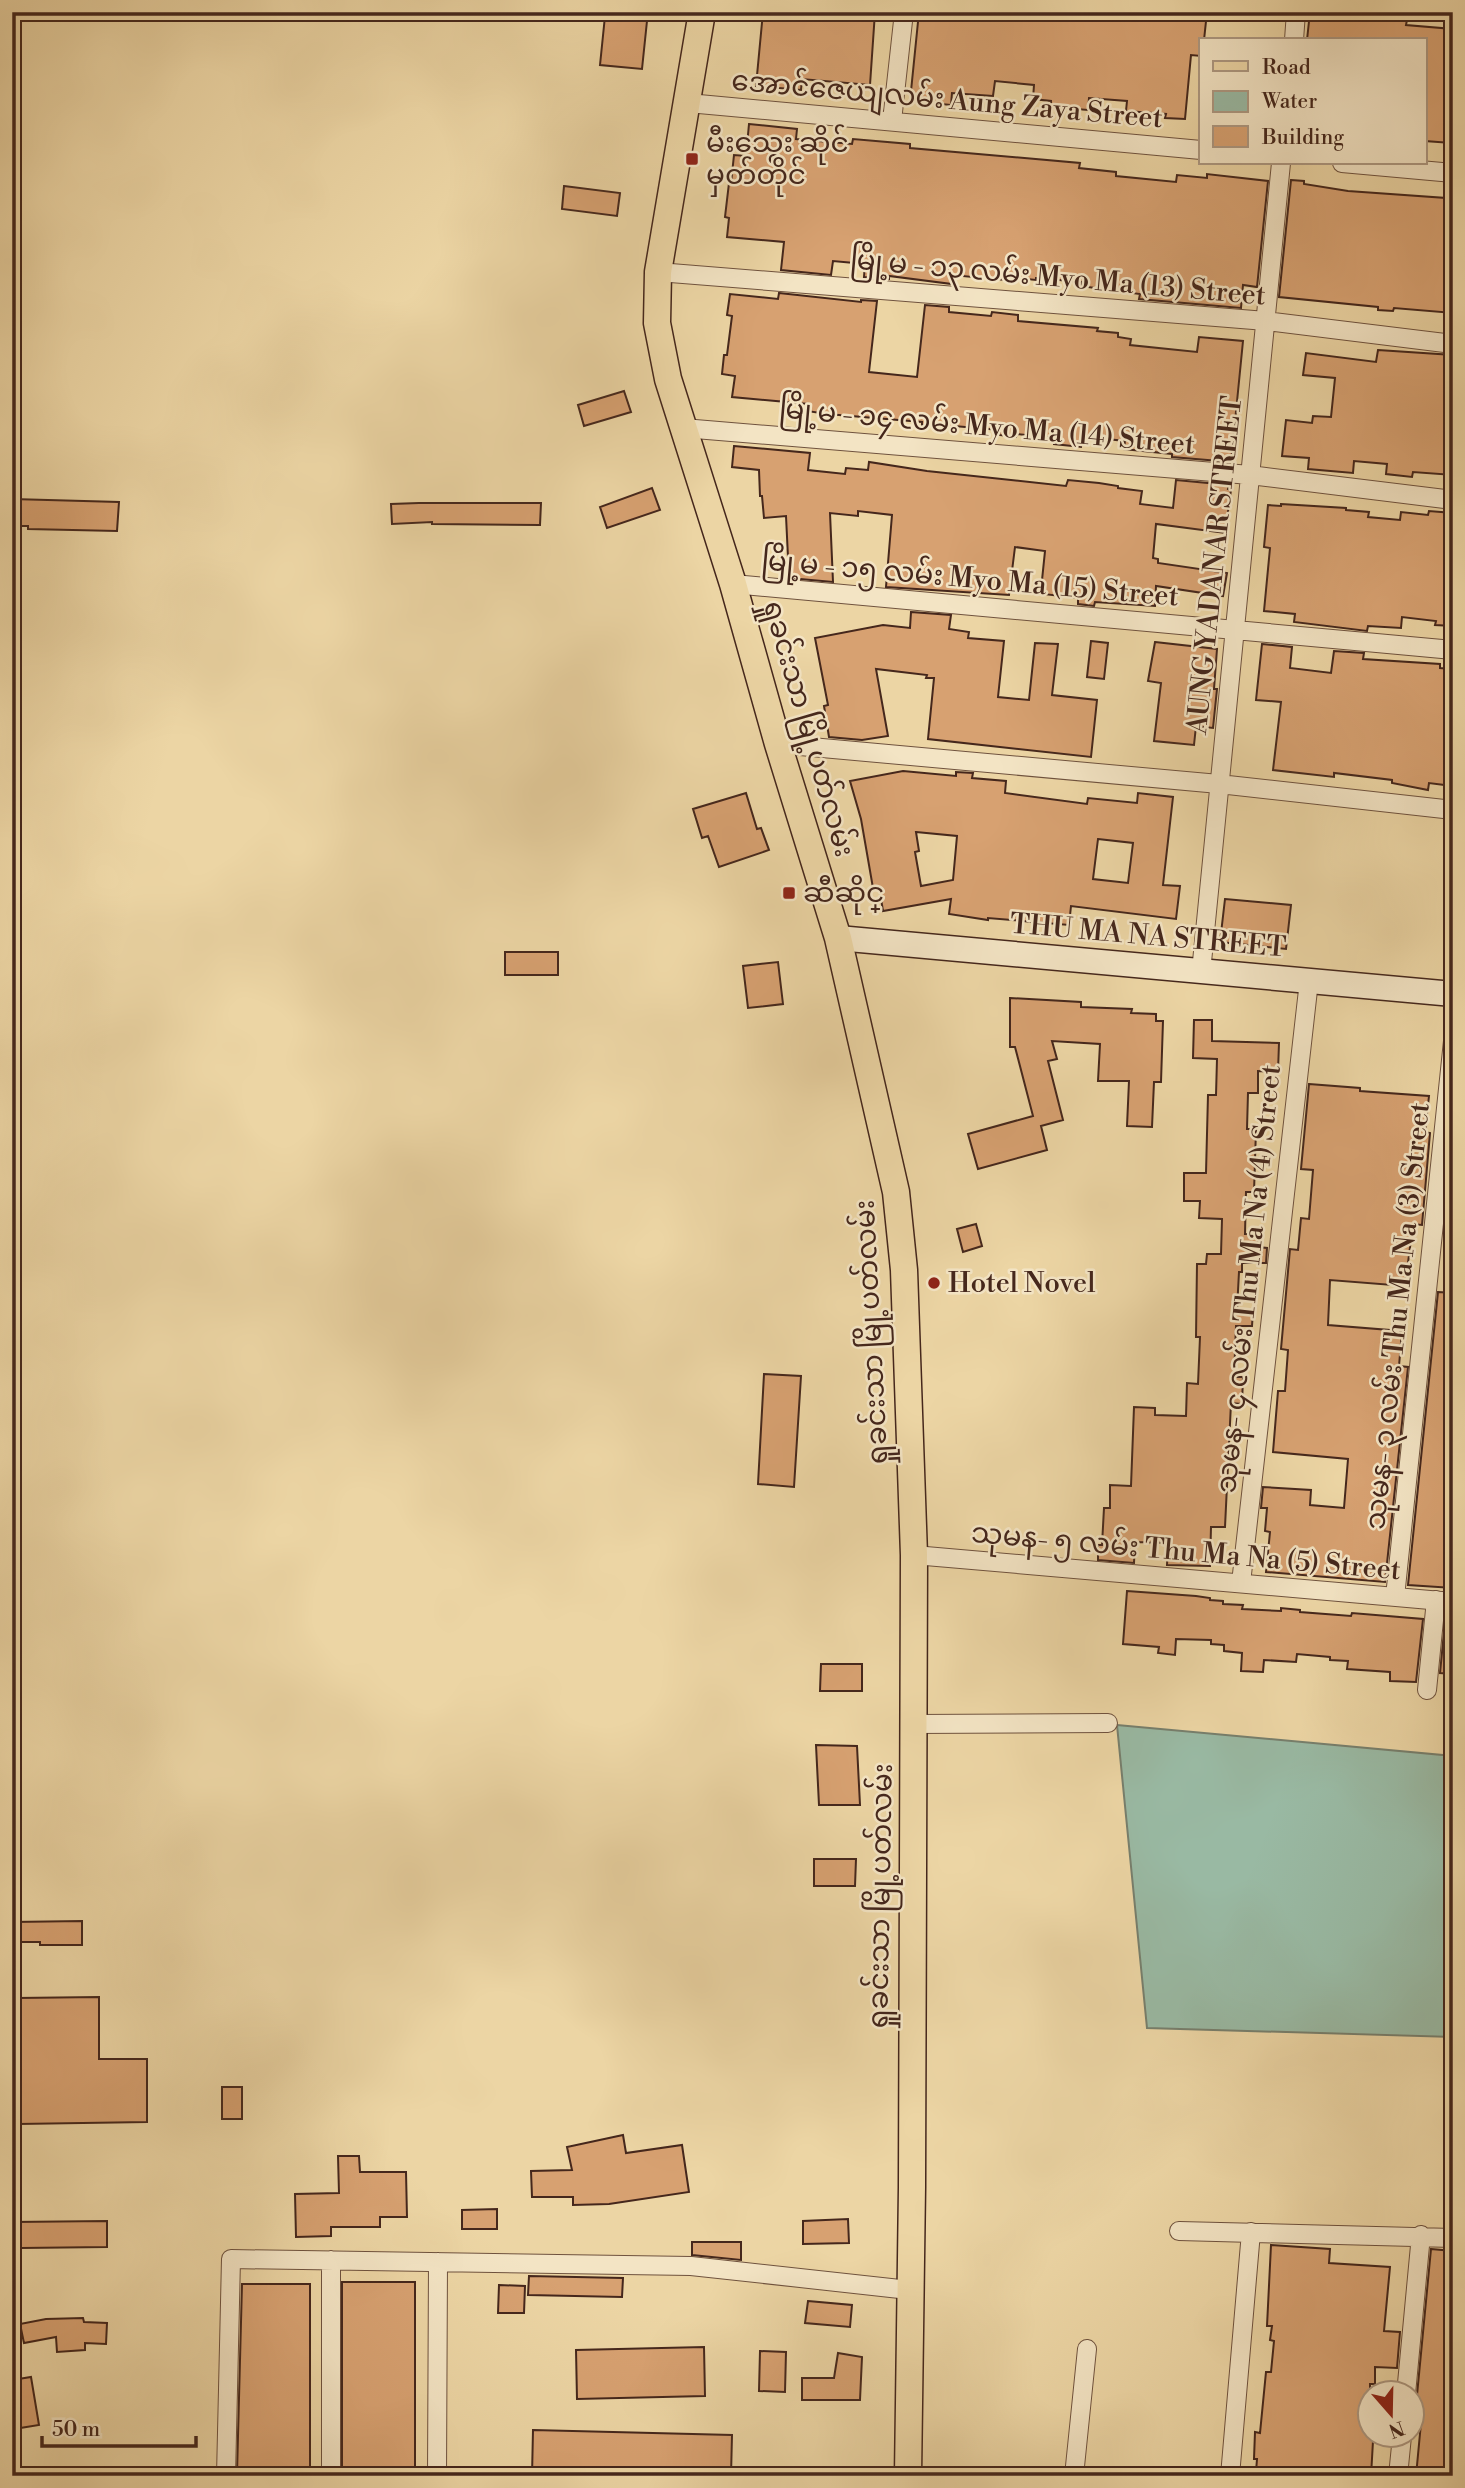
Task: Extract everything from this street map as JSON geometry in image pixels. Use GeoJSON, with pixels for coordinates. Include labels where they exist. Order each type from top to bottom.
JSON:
{"type":"FeatureCollection","features":[{"type":"Feature","properties":{"kind":"main road","name":"ရှုခင်းသာ မြို့ပတ်လမ်း"},"geometry":{"type":"LineString","coordinates":[[702,12],[659,272],[657,323],[668,379],[733,584],[778,744],[838,938],[897,1192],[904,1270],[914,1555],[912,2187],[908,2476]]}},
{"type":"Feature","properties":{"kind":"street"},"geometry":{"type":"LineString","coordinates":[[892,121],[904,12]]}},
{"type":"Feature","properties":{"kind":"street"},"geometry":{"type":"LineString","coordinates":[[1294,38],[1296,12]]}},
{"type":"Feature","properties":{"kind":"street","name":"အောင်ဇေယျလမ်း Aung Zaya Street"},"geometry":{"type":"LineString","coordinates":[[688,103],[1199,150]]}},
{"type":"Feature","properties":{"kind":"street","name":"AUNG YADANAR STREET"},"geometry":{"type":"LineString","coordinates":[[1201,972],[1281,164]]}},
{"type":"Feature","properties":{"kind":"street"},"geometry":{"type":"LineString","coordinates":[[1353,164],[1453,173]]}},
{"type":"Feature","properties":{"kind":"street","name":"မြို့မ - ၁၃ လမ်း Myo Ma (13) Street"},"geometry":{"type":"LineString","coordinates":[[659,272],[1266,321],[1453,344]]}},
{"type":"Feature","properties":{"kind":"street","name":"မြို့မ - ၁၄ လမ်း Myo Ma (14) Street"},"geometry":{"type":"LineString","coordinates":[[683,428],[1250,475],[1453,500]]}},
{"type":"Feature","properties":{"kind":"street","name":"မြို့မ - ၁၅ လမ်း Myo Ma (15) Street"},"geometry":{"type":"LineString","coordinates":[[733,584],[1453,650]]}},
{"type":"Feature","properties":{"kind":"street"},"geometry":{"type":"LineString","coordinates":[[778,744],[1219,784],[1453,810]]}},
{"type":"Feature","properties":{"kind":"street","name":"THU MA NA STREET"},"geometry":{"type":"LineString","coordinates":[[838,938],[1453,994]]}},
{"type":"Feature","properties":{"kind":"street","name":"သုမန- ၄ လမ်း Thu Ma Na (4) Street"},"geometry":{"type":"LineString","coordinates":[[1241,1583],[1309,981]]}},
{"type":"Feature","properties":{"kind":"street","name":"သုမန- ၃ လမ်း Thu Ma Na (3) Street"},"geometry":{"type":"LineString","coordinates":[[1395,1597],[1453,1041]]}},
{"type":"Feature","properties":{"kind":"street","name":"သုမန- ၅ လမ်း Thu Ma Na (5) Street"},"geometry":{"type":"LineString","coordinates":[[914,1555],[1444,1601]]}},
{"type":"Feature","properties":{"kind":"street"},"geometry":{"type":"LineString","coordinates":[[1427,1690],[1444,1601]]}},
{"type":"Feature","properties":{"kind":"street"},"geometry":{"type":"LineString","coordinates":[[914,1724],[1108,1723]]}},
{"type":"Feature","properties":{"kind":"street"},"geometry":{"type":"LineString","coordinates":[[1180,2231],[1421,2235],[1453,2238]]}},
{"type":"Feature","properties":{"kind":"street"},"geometry":{"type":"LineString","coordinates":[[1230,2476],[1251,2232]]}},
{"type":"Feature","properties":{"kind":"street"},"geometry":{"type":"LineString","coordinates":[[1407,2380],[1421,2235]]}},
{"type":"Feature","properties":{"kind":"street"},"geometry":{"type":"LineString","coordinates":[[226,2476],[230,2259],[691,2266],[909,2290]]}},
{"type":"Feature","properties":{"kind":"street"},"geometry":{"type":"LineString","coordinates":[[331,2260],[331,2476]]}},
{"type":"Feature","properties":{"kind":"street"},"geometry":{"type":"LineString","coordinates":[[436,2476],[438,2262]]}},
{"type":"Feature","properties":{"kind":"street"},"geometry":{"type":"LineString","coordinates":[[1074,2476],[1087,2349]]}},
{"type":"Feature","properties":{"kind":"street"},"geometry":{"type":"LineString","coordinates":[[1398,2476],[1401,2450]]}},
{"type":"Feature","properties":{"kind":"water"},"geometry":{"type":"Polygon","coordinates":[[[1117,1725],[1453,1756],[1453,2037],[1147,2028],[1117,1725]]]}},
{"type":"Feature","properties":{"kind":"building"},"geometry":{"type":"Polygon","coordinates":[[[763,12],[875,12],[870,85],[802,79],[801,90],[756,86],[763,12]]]}},
{"type":"Feature","properties":{"kind":"building"},"geometry":{"type":"Polygon","coordinates":[[[919,12],[1207,12],[1204,38],[1199,38],[1199,56],[1191,55],[1185,119],[1165,118],[1166,114],[1126,111],[1127,101],[1089,98],[1088,110],[1051,107],[1051,101],[1033,99],[1034,85],[995,81],[993,96],[952,93],[951,105],[910,101],[919,12]]]}},
{"type":"Feature","properties":{"kind":"building"},"geometry":{"type":"Polygon","coordinates":[[[1310,12],[1370,15],[1407,20],[1406,25],[1453,29],[1451,143],[1426,141],[1426,38],[1307,38],[1310,12]]]}},
{"type":"Feature","properties":{"kind":"building"},"geometry":{"type":"Polygon","coordinates":[[[605,16],[647,21],[642,69],[600,65],[605,16]]]}},
{"type":"Feature","properties":{"kind":"building"},"geometry":{"type":"Polygon","coordinates":[[[749,124],[797,129],[796,139],[852,144],[853,139],[910,144],[910,148],[1080,163],[1079,168],[1116,172],[1116,176],[1176,182],[1177,175],[1207,178],[1207,174],[1268,181],[1257,287],[1243,285],[1241,308],[1139,299],[1140,294],[1081,286],[1082,282],[1036,278],[1016,278],[1016,281],[952,275],[952,284],[889,276],[889,279],[864,277],[865,264],[833,261],[831,275],[781,270],[784,242],[727,237],[729,218],[725,217],[734,155],[746,156],[749,124]]]}},
{"type":"Feature","properties":{"kind":"building"},"geometry":{"type":"Polygon","coordinates":[[[1291,180],[1348,191],[1446,198],[1445,205],[1453,205],[1453,313],[1394,308],[1393,311],[1378,310],[1378,307],[1279,297],[1291,180]]]}},
{"type":"Feature","properties":{"kind":"building"},"geometry":{"type":"Polygon","coordinates":[[[564,186],[620,193],[617,216],[562,209],[564,186]]]}},
{"type":"Feature","properties":{"kind":"building"},"geometry":{"type":"Polygon","coordinates":[[[779,293],[861,302],[877,301],[869,372],[917,377],[925,305],[949,307],[949,312],[991,316],[992,312],[1018,315],[1018,321],[1098,328],[1097,331],[1118,333],[1118,337],[1131,339],[1130,345],[1197,352],[1199,337],[1243,341],[1231,462],[1172,457],[1172,454],[1124,449],[1125,441],[1087,437],[1082,439],[1081,447],[1054,444],[1054,438],[999,435],[1000,430],[953,428],[922,425],[922,422],[827,414],[807,411],[808,404],[732,397],[735,376],[722,374],[732,316],[727,315],[730,294],[778,299],[779,293]]]}},
{"type":"Feature","properties":{"kind":"building"},"geometry":{"type":"Polygon","coordinates":[[[1378,350],[1453,355],[1453,475],[1413,472],[1412,477],[1386,474],[1387,464],[1354,461],[1353,473],[1308,469],[1309,458],[1282,456],[1286,420],[1312,423],[1313,416],[1331,417],[1335,378],[1303,375],[1306,353],[1376,362],[1378,350]]]}},
{"type":"Feature","properties":{"kind":"building"},"geometry":{"type":"Polygon","coordinates":[[[624,391],[631,412],[584,426],[578,405],[624,391]]]}},
{"type":"Feature","properties":{"kind":"building"},"geometry":{"type":"Polygon","coordinates":[[[734,446],[810,453],[808,470],[845,474],[846,468],[868,470],[869,462],[1066,486],[1068,480],[1099,483],[1142,491],[1140,504],[1173,508],[1176,480],[1229,485],[1228,489],[1231,490],[1225,533],[1156,524],[1153,558],[1158,559],[1158,563],[1227,573],[1223,596],[1156,586],[1155,606],[1095,602],[1094,606],[1078,604],[1078,598],[1043,594],[1044,590],[1041,590],[1045,551],[1015,547],[1009,595],[886,587],[892,515],[858,511],[858,516],[830,513],[833,582],[789,578],[786,516],[764,518],[759,470],[732,467],[734,446]]]}},
{"type":"Feature","properties":{"kind":"building"},"geometry":{"type":"Polygon","coordinates":[[[652,488],[660,510],[607,528],[600,507],[652,488]]]}},
{"type":"Feature","properties":{"kind":"building"},"geometry":{"type":"Polygon","coordinates":[[[12,499],[119,502],[117,531],[28,529],[28,526],[12,526],[12,499]]]}},
{"type":"Feature","properties":{"kind":"building"},"geometry":{"type":"Polygon","coordinates":[[[541,503],[540,525],[432,522],[392,524],[391,504],[541,503]]]}},
{"type":"Feature","properties":{"kind":"building"},"geometry":{"type":"Polygon","coordinates":[[[1268,505],[1346,508],[1369,512],[1368,517],[1400,520],[1401,512],[1428,515],[1429,511],[1453,513],[1453,626],[1435,625],[1436,621],[1402,617],[1401,628],[1368,626],[1367,631],[1294,622],[1295,614],[1264,611],[1270,548],[1264,547],[1268,505]]]}},
{"type":"Feature","properties":{"kind":"building"},"geometry":{"type":"Polygon","coordinates":[[[911,612],[951,615],[949,629],[969,632],[968,638],[1004,641],[998,697],[1029,700],[1035,643],[1058,644],[1052,695],[1097,700],[1091,757],[928,739],[934,678],[876,669],[888,736],[862,740],[829,737],[824,706],[828,705],[815,638],[883,625],[910,628],[911,612]]]}},
{"type":"Feature","properties":{"kind":"building"},"geometry":{"type":"Polygon","coordinates":[[[1091,641],[1108,643],[1104,679],[1087,677],[1091,641]]]}},
{"type":"Feature","properties":{"kind":"building"},"geometry":{"type":"Polygon","coordinates":[[[1155,642],[1217,649],[1213,728],[1196,726],[1194,745],[1154,741],[1161,683],[1148,681],[1155,642]]]}},
{"type":"Feature","properties":{"kind":"building"},"geometry":{"type":"Polygon","coordinates":[[[1262,644],[1292,647],[1290,668],[1331,673],[1334,651],[1364,653],[1363,659],[1440,664],[1440,668],[1453,669],[1453,786],[1429,783],[1428,790],[1392,783],[1392,780],[1334,773],[1334,777],[1273,770],[1281,702],[1256,700],[1262,644]]]}},
{"type":"Feature","properties":{"kind":"building"},"geometry":{"type":"Polygon","coordinates":[[[903,771],[956,776],[956,772],[973,773],[972,778],[1006,781],[1005,793],[1087,804],[1088,798],[1137,803],[1138,793],[1173,797],[1163,885],[1180,886],[1176,919],[1071,906],[1069,925],[988,920],[949,914],[951,899],[883,911],[879,887],[873,888],[861,819],[850,781],[903,771]],[[916,832],[919,851],[915,852],[921,886],[953,880],[957,836],[916,832]],[[1098,839],[1093,879],[1128,883],[1133,843],[1098,839]]]}},
{"type":"Feature","properties":{"kind":"building"},"geometry":{"type":"Polygon","coordinates":[[[746,793],[757,829],[761,828],[769,850],[719,867],[708,836],[702,838],[693,809],[746,793]]]}},
{"type":"Feature","properties":{"kind":"building"},"geometry":{"type":"Polygon","coordinates":[[[1225,899],[1291,905],[1286,949],[1220,942],[1225,899]]]}},
{"type":"Feature","properties":{"kind":"building"},"geometry":{"type":"Polygon","coordinates":[[[505,952],[558,952],[558,975],[505,975],[505,952]]]}},
{"type":"Feature","properties":{"kind":"building"},"geometry":{"type":"Polygon","coordinates":[[[778,962],[783,1004],[748,1008],[743,966],[778,962]]]}},
{"type":"Feature","properties":{"kind":"building"},"geometry":{"type":"Polygon","coordinates":[[[1010,998],[1081,1002],[1081,1007],[1132,1009],[1131,1013],[1156,1014],[1156,1021],[1163,1021],[1161,1082],[1154,1082],[1152,1127],[1127,1126],[1129,1081],[1098,1081],[1100,1044],[1052,1041],[1057,1059],[1048,1061],[1063,1120],[1041,1126],[1047,1150],[978,1169],[968,1134],[1033,1116],[1015,1047],[1010,1047],[1010,998]]]}},
{"type":"Feature","properties":{"kind":"building"},"geometry":{"type":"Polygon","coordinates":[[[1194,1020],[1212,1020],[1212,1041],[1279,1043],[1278,1072],[1258,1071],[1258,1093],[1248,1093],[1247,1129],[1256,1129],[1254,1192],[1246,1192],[1245,1234],[1259,1234],[1258,1247],[1267,1248],[1266,1263],[1242,1263],[1242,1272],[1239,1272],[1237,1310],[1253,1310],[1252,1326],[1236,1326],[1234,1377],[1243,1377],[1242,1404],[1231,1403],[1225,1527],[1211,1527],[1210,1566],[1167,1565],[1168,1543],[1135,1542],[1134,1563],[1098,1560],[1098,1545],[1102,1545],[1104,1508],[1110,1508],[1110,1485],[1131,1486],[1134,1407],[1155,1408],[1155,1415],[1186,1416],[1187,1383],[1198,1384],[1200,1337],[1196,1337],[1197,1264],[1206,1264],[1207,1254],[1221,1254],[1222,1219],[1199,1218],[1200,1201],[1184,1201],[1184,1173],[1206,1173],[1208,1095],[1216,1095],[1217,1059],[1193,1058],[1194,1020]]]}},
{"type":"Feature","properties":{"kind":"building"},"geometry":{"type":"Polygon","coordinates":[[[1309,1084],[1429,1096],[1425,1132],[1430,1133],[1422,1225],[1413,1224],[1405,1286],[1330,1280],[1328,1325],[1402,1331],[1399,1366],[1408,1367],[1385,1582],[1266,1572],[1270,1532],[1265,1531],[1267,1508],[1261,1508],[1263,1487],[1311,1490],[1310,1505],[1344,1508],[1348,1459],[1273,1452],[1278,1391],[1285,1391],[1288,1350],[1281,1349],[1290,1249],[1298,1250],[1301,1218],[1309,1219],[1313,1170],[1301,1169],[1309,1084]]]}},
{"type":"Feature","properties":{"kind":"building"},"geometry":{"type":"Polygon","coordinates":[[[1450,1182],[1453,1182],[1453,1227],[1445,1227],[1450,1182]]]}},
{"type":"Feature","properties":{"kind":"building"},"geometry":{"type":"Polygon","coordinates":[[[976,1224],[982,1246],[963,1252],[957,1229],[976,1224]]]}},
{"type":"Feature","properties":{"kind":"building"},"geometry":{"type":"Polygon","coordinates":[[[1438,1292],[1453,1293],[1453,1588],[1408,1585],[1438,1292]]]}},
{"type":"Feature","properties":{"kind":"building"},"geometry":{"type":"Polygon","coordinates":[[[764,1374],[801,1376],[794,1487],[758,1484],[764,1374]]]}},
{"type":"Feature","properties":{"kind":"building"},"geometry":{"type":"Polygon","coordinates":[[[1127,1591],[1210,1598],[1223,1601],[1223,1604],[1243,1605],[1242,1609],[1281,1611],[1281,1608],[1351,1616],[1352,1613],[1423,1619],[1416,1682],[1390,1681],[1390,1672],[1347,1669],[1348,1661],[1297,1654],[1296,1662],[1264,1660],[1263,1672],[1241,1671],[1242,1653],[1224,1651],[1224,1645],[1211,1644],[1211,1640],[1176,1639],[1175,1655],[1158,1653],[1159,1647],[1123,1644],[1127,1591]]]}},
{"type":"Feature","properties":{"kind":"building"},"geometry":{"type":"Polygon","coordinates":[[[1445,1622],[1453,1622],[1453,1674],[1440,1673],[1445,1622]]]}},
{"type":"Feature","properties":{"kind":"building"},"geometry":{"type":"Polygon","coordinates":[[[821,1664],[862,1664],[862,1691],[820,1691],[821,1664]]]}},
{"type":"Feature","properties":{"kind":"building"},"geometry":{"type":"Polygon","coordinates":[[[816,1745],[857,1746],[860,1805],[819,1805],[816,1745]]]}},
{"type":"Feature","properties":{"kind":"building"},"geometry":{"type":"Polygon","coordinates":[[[814,1859],[856,1859],[855,1886],[814,1886],[814,1859]]]}},
{"type":"Feature","properties":{"kind":"building"},"geometry":{"type":"Polygon","coordinates":[[[82,1921],[82,1945],[12,1942],[12,1922],[82,1921]]]}},
{"type":"Feature","properties":{"kind":"building"},"geometry":{"type":"Polygon","coordinates":[[[99,1997],[99,2059],[147,2059],[147,2122],[18,2124],[17,1998],[99,1997]]]}},
{"type":"Feature","properties":{"kind":"building"},"geometry":{"type":"Polygon","coordinates":[[[222,2087],[242,2087],[242,2119],[222,2119],[222,2087]]]}},
{"type":"Feature","properties":{"kind":"building"},"geometry":{"type":"Polygon","coordinates":[[[623,2135],[626,2153],[682,2145],[689,2192],[609,2204],[573,2205],[573,2197],[532,2197],[531,2171],[572,2170],[567,2147],[623,2135]]]}},
{"type":"Feature","properties":{"kind":"building"},"geometry":{"type":"Polygon","coordinates":[[[338,2156],[359,2156],[360,2172],[406,2172],[407,2217],[380,2217],[380,2227],[331,2227],[331,2236],[296,2237],[295,2194],[339,2193],[338,2156]]]}},
{"type":"Feature","properties":{"kind":"building"},"geometry":{"type":"Polygon","coordinates":[[[497,2209],[497,2229],[462,2229],[462,2210],[497,2209]]]}},
{"type":"Feature","properties":{"kind":"building"},"geometry":{"type":"Polygon","coordinates":[[[848,2219],[849,2243],[803,2244],[803,2221],[848,2219]]]}},
{"type":"Feature","properties":{"kind":"building"},"geometry":{"type":"Polygon","coordinates":[[[107,2221],[107,2247],[21,2248],[21,2245],[12,2245],[12,2222],[107,2221]]]}},
{"type":"Feature","properties":{"kind":"building"},"geometry":{"type":"Polygon","coordinates":[[[692,2242],[741,2242],[741,2260],[692,2255],[692,2242]]]}},
{"type":"Feature","properties":{"kind":"building"},"geometry":{"type":"Polygon","coordinates":[[[1271,2245],[1330,2249],[1329,2263],[1390,2267],[1384,2331],[1400,2332],[1397,2368],[1375,2367],[1375,2380],[1356,2380],[1356,2450],[1372,2450],[1371,2476],[1256,2472],[1255,2432],[1260,2433],[1266,2372],[1271,2372],[1274,2341],[1270,2340],[1272,2326],[1267,2326],[1271,2245]]]}},
{"type":"Feature","properties":{"kind":"building"},"geometry":{"type":"Polygon","coordinates":[[[1431,2249],[1453,2251],[1453,2476],[1416,2476],[1418,2450],[1426,2450],[1426,2380],[1418,2380],[1431,2249]]]}},
{"type":"Feature","properties":{"kind":"building"},"geometry":{"type":"Polygon","coordinates":[[[529,2276],[623,2278],[622,2297],[528,2295],[529,2276]]]}},
{"type":"Feature","properties":{"kind":"building"},"geometry":{"type":"Polygon","coordinates":[[[342,2282],[415,2282],[415,2472],[342,2472],[342,2282]]]}},
{"type":"Feature","properties":{"kind":"building"},"geometry":{"type":"Polygon","coordinates":[[[242,2284],[310,2284],[310,2474],[237,2474],[242,2284]]]}},
{"type":"Feature","properties":{"kind":"building"},"geometry":{"type":"Polygon","coordinates":[[[499,2285],[525,2286],[524,2313],[498,2313],[499,2285]]]}},
{"type":"Feature","properties":{"kind":"building"},"geometry":{"type":"Polygon","coordinates":[[[808,2301],[852,2305],[850,2327],[805,2323],[808,2301]]]}},
{"type":"Feature","properties":{"kind":"building"},"geometry":{"type":"Polygon","coordinates":[[[83,2318],[84,2322],[107,2323],[106,2344],[85,2343],[85,2350],[57,2352],[56,2337],[24,2343],[20,2324],[46,2319],[83,2318]]]}},
{"type":"Feature","properties":{"kind":"building"},"geometry":{"type":"Polygon","coordinates":[[[704,2347],[705,2396],[577,2399],[576,2350],[704,2347]]]}},
{"type":"Feature","properties":{"kind":"building"},"geometry":{"type":"Polygon","coordinates":[[[760,2351],[786,2352],[785,2392],[759,2391],[760,2351]]]}},
{"type":"Feature","properties":{"kind":"building"},"geometry":{"type":"Polygon","coordinates":[[[838,2353],[862,2357],[860,2400],[802,2400],[802,2378],[834,2378],[838,2353]]]}},
{"type":"Feature","properties":{"kind":"building"},"geometry":{"type":"Polygon","coordinates":[[[31,2377],[39,2425],[14,2429],[12,2380],[31,2377]]]}},
{"type":"Feature","properties":{"kind":"building"},"geometry":{"type":"Polygon","coordinates":[[[533,2430],[732,2435],[731,2476],[532,2476],[533,2430]]]}},
{"type":"Feature","properties":{"kind":"place","name":"မီးသွေး ဆိုင် မှတ်တိုင်"},"geometry":{"type":"Point","coordinates":[692,159]}},
{"type":"Feature","properties":{"kind":"place","name":"ဆီဆိုင္"},"geometry":{"type":"Point","coordinates":[789,893]}},
{"type":"Feature","properties":{"kind":"place","name":"Hotel Novel"},"geometry":{"type":"Point","coordinates":[934,1283]}}]}
